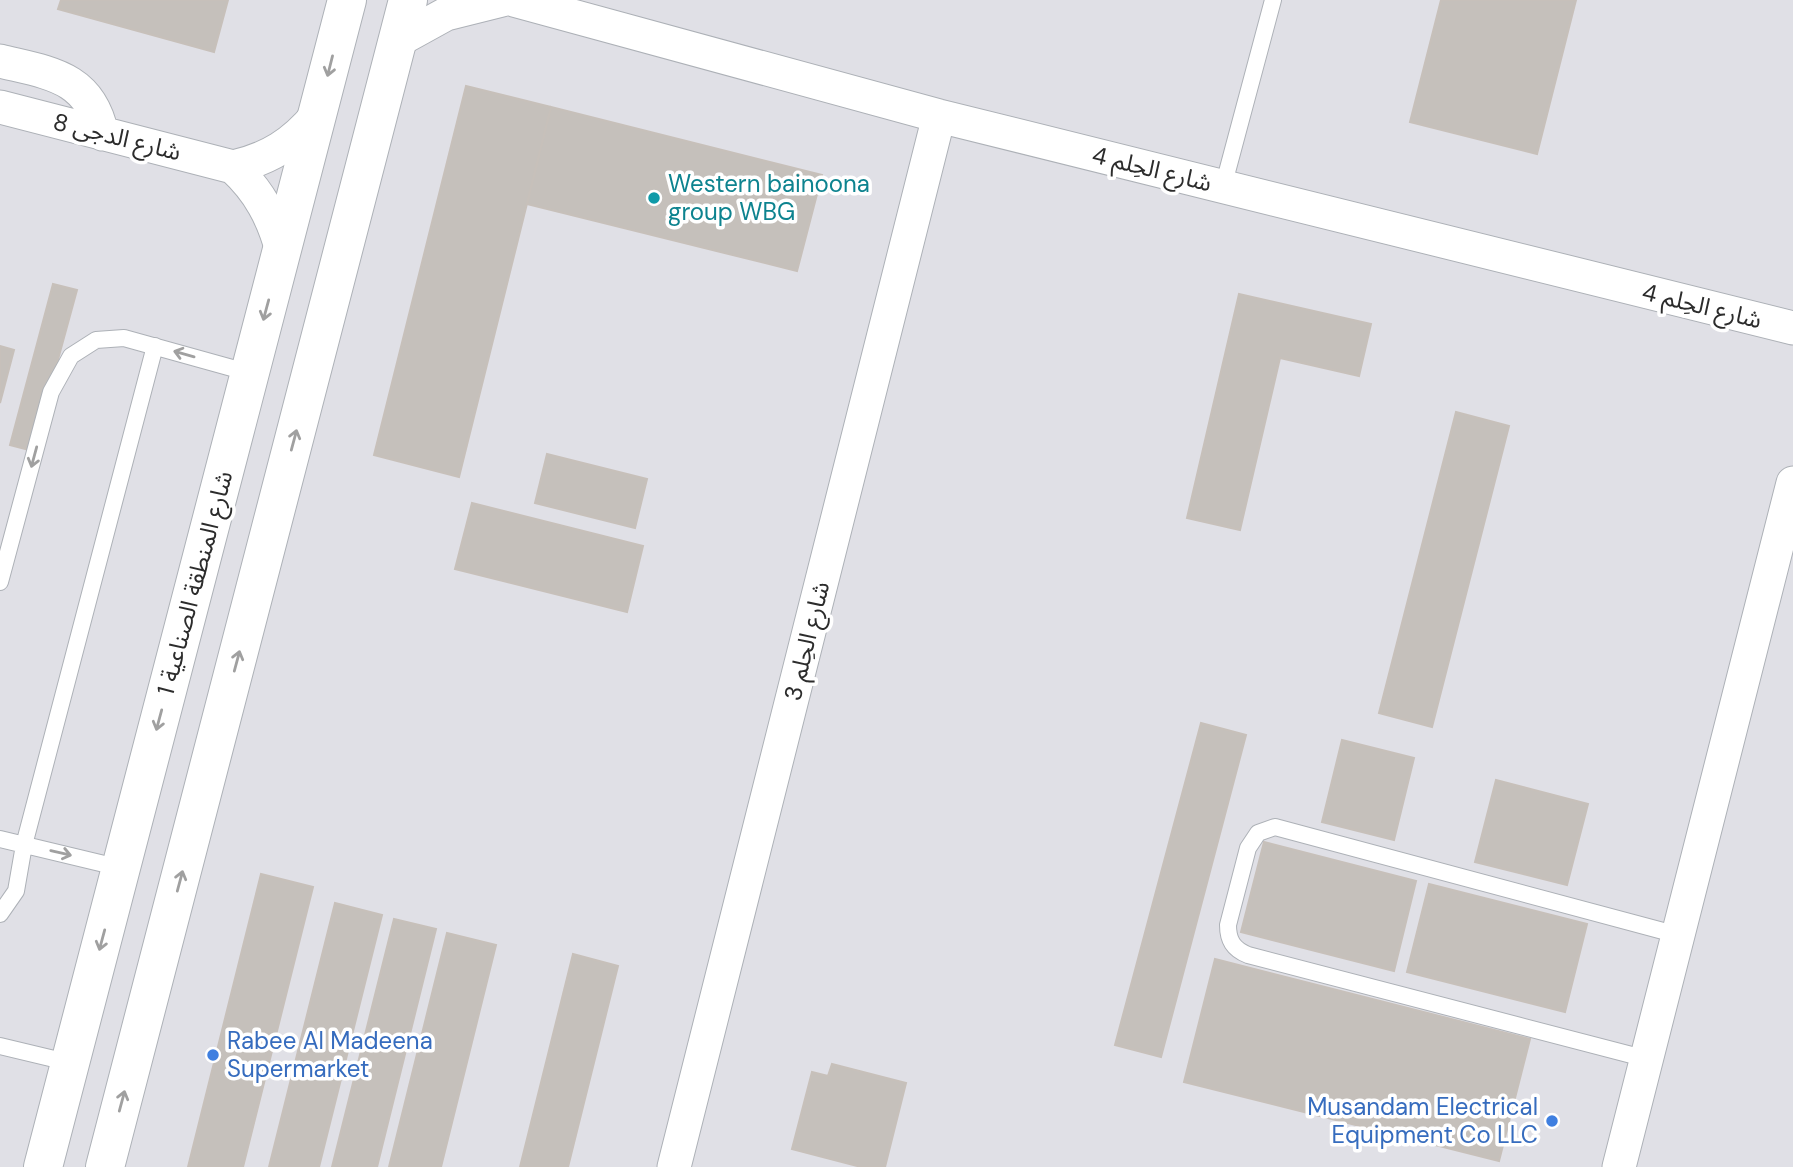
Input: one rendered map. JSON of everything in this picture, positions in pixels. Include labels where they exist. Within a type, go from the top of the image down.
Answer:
[{"type":"street","name":"شارع المنطقة الصناعية 1","points":[[43,1167],[347,0]]},
{"type":"street","points":[[105,1167],[408,0]]},
{"type":"street","points":[[397,41],[446,14],[502,0]]},
{"type":"street","name":"شارع الحِلم 4","points":[[514,0],[939,116],[1793,328]]},
{"type":"street","points":[[0,61],[65,79],[79,89],[91,102],[99,117],[102,134]]},
{"type":"street","name":"شارع الدجى 8","points":[[0,107],[233,167]]},
{"type":"street","points":[[233,167],[253,163],[289,145],[317,115]]},
{"type":"street","name":"شارع الحِلم 3","points":[[674,1167],[939,116]]},
{"type":"street","points":[[233,167],[248,181],[270,213],[282,251]]},
{"type":"street","points":[[1619,1167],[1793,483]]},
{"type":"lane","points":[[1223,187],[1273,0]]},
{"type":"lane","points":[[0,582],[51,393],[71,356],[96,340],[124,338],[250,373]]},
{"type":"lane","points":[[0,914],[16,891],[24,845],[155,346]]},
{"type":"lane","points":[[1647,1059],[1248,955],[1231,944],[1228,925],[1248,848],[1258,833],[1275,827],[1678,935]]},
{"type":"lane","points":[[0,839],[121,868]]},
{"type":"lane","points":[[0,1046],[71,1063]]},
{"type":"shaded area","points":[[0,0],[1793,0],[1793,1167],[0,1167]]},
{"type":"building","points":[[61,0],[228,0],[214,52],[58,9]]},
{"type":"building","points":[[1441,0],[1576,0],[1537,154],[1410,122]]},
{"type":"building","points":[[466,86],[551,107],[459,477],[374,455]]},
{"type":"building","points":[[551,107],[822,175],[797,271],[527,204]]},
{"type":"building","points":[[53,284],[77,290],[33,451],[10,445]]},
{"type":"building","points":[[1239,294],[1371,324],[1359,376],[1280,358],[1240,530],[1187,518]]},
{"type":"building","points":[[0,346],[14,350],[0,403]]},
{"type":"building","points":[[1456,412],[1509,426],[1432,727],[1379,713]]},
{"type":"building","points":[[547,454],[647,479],[635,528],[535,503]]},
{"type":"building","points":[[472,503],[643,546],[627,612],[455,569]]},
{"type":"building","points":[[1201,723],[1246,735],[1161,1057],[1115,1045]]},
{"type":"building","points":[[1342,740],[1414,758],[1394,840],[1322,822]]},
{"type":"building","points":[[1496,780],[1588,804],[1567,885],[1475,862]]},
{"type":"building","points":[[1264,842],[1416,881],[1394,971],[1241,932]]},
{"type":"building","points":[[261,874],[313,887],[243,1167],[188,1167]]},
{"type":"building","points":[[1429,884],[1587,924],[1565,1012],[1407,972]]},
{"type":"building","points":[[335,903],[382,915],[319,1167],[269,1167]]},
{"type":"building","points":[[394,919],[436,929],[377,1167],[332,1167]]},
{"type":"building","points":[[447,933],[496,945],[441,1167],[389,1167]]},
{"type":"building","points":[[573,954],[618,966],[568,1167],[520,1167]]},
{"type":"building","points":[[1215,959],[1530,1039],[1499,1161],[1184,1082]]},
{"type":"building","points":[[832,1064],[906,1083],[885,1167],[861,1167],[792,1149],[812,1072],[828,1076]]},
{"type":"place","name":"Western bainoona group WBG","points":[[654,198]]},
{"type":"place","name":"Rabee Al Madeena Supermarket","points":[[213,1055]]},
{"type":"place","name":"Musandam Electrical Equipment Co LLC","points":[[1552,1121]]}]
